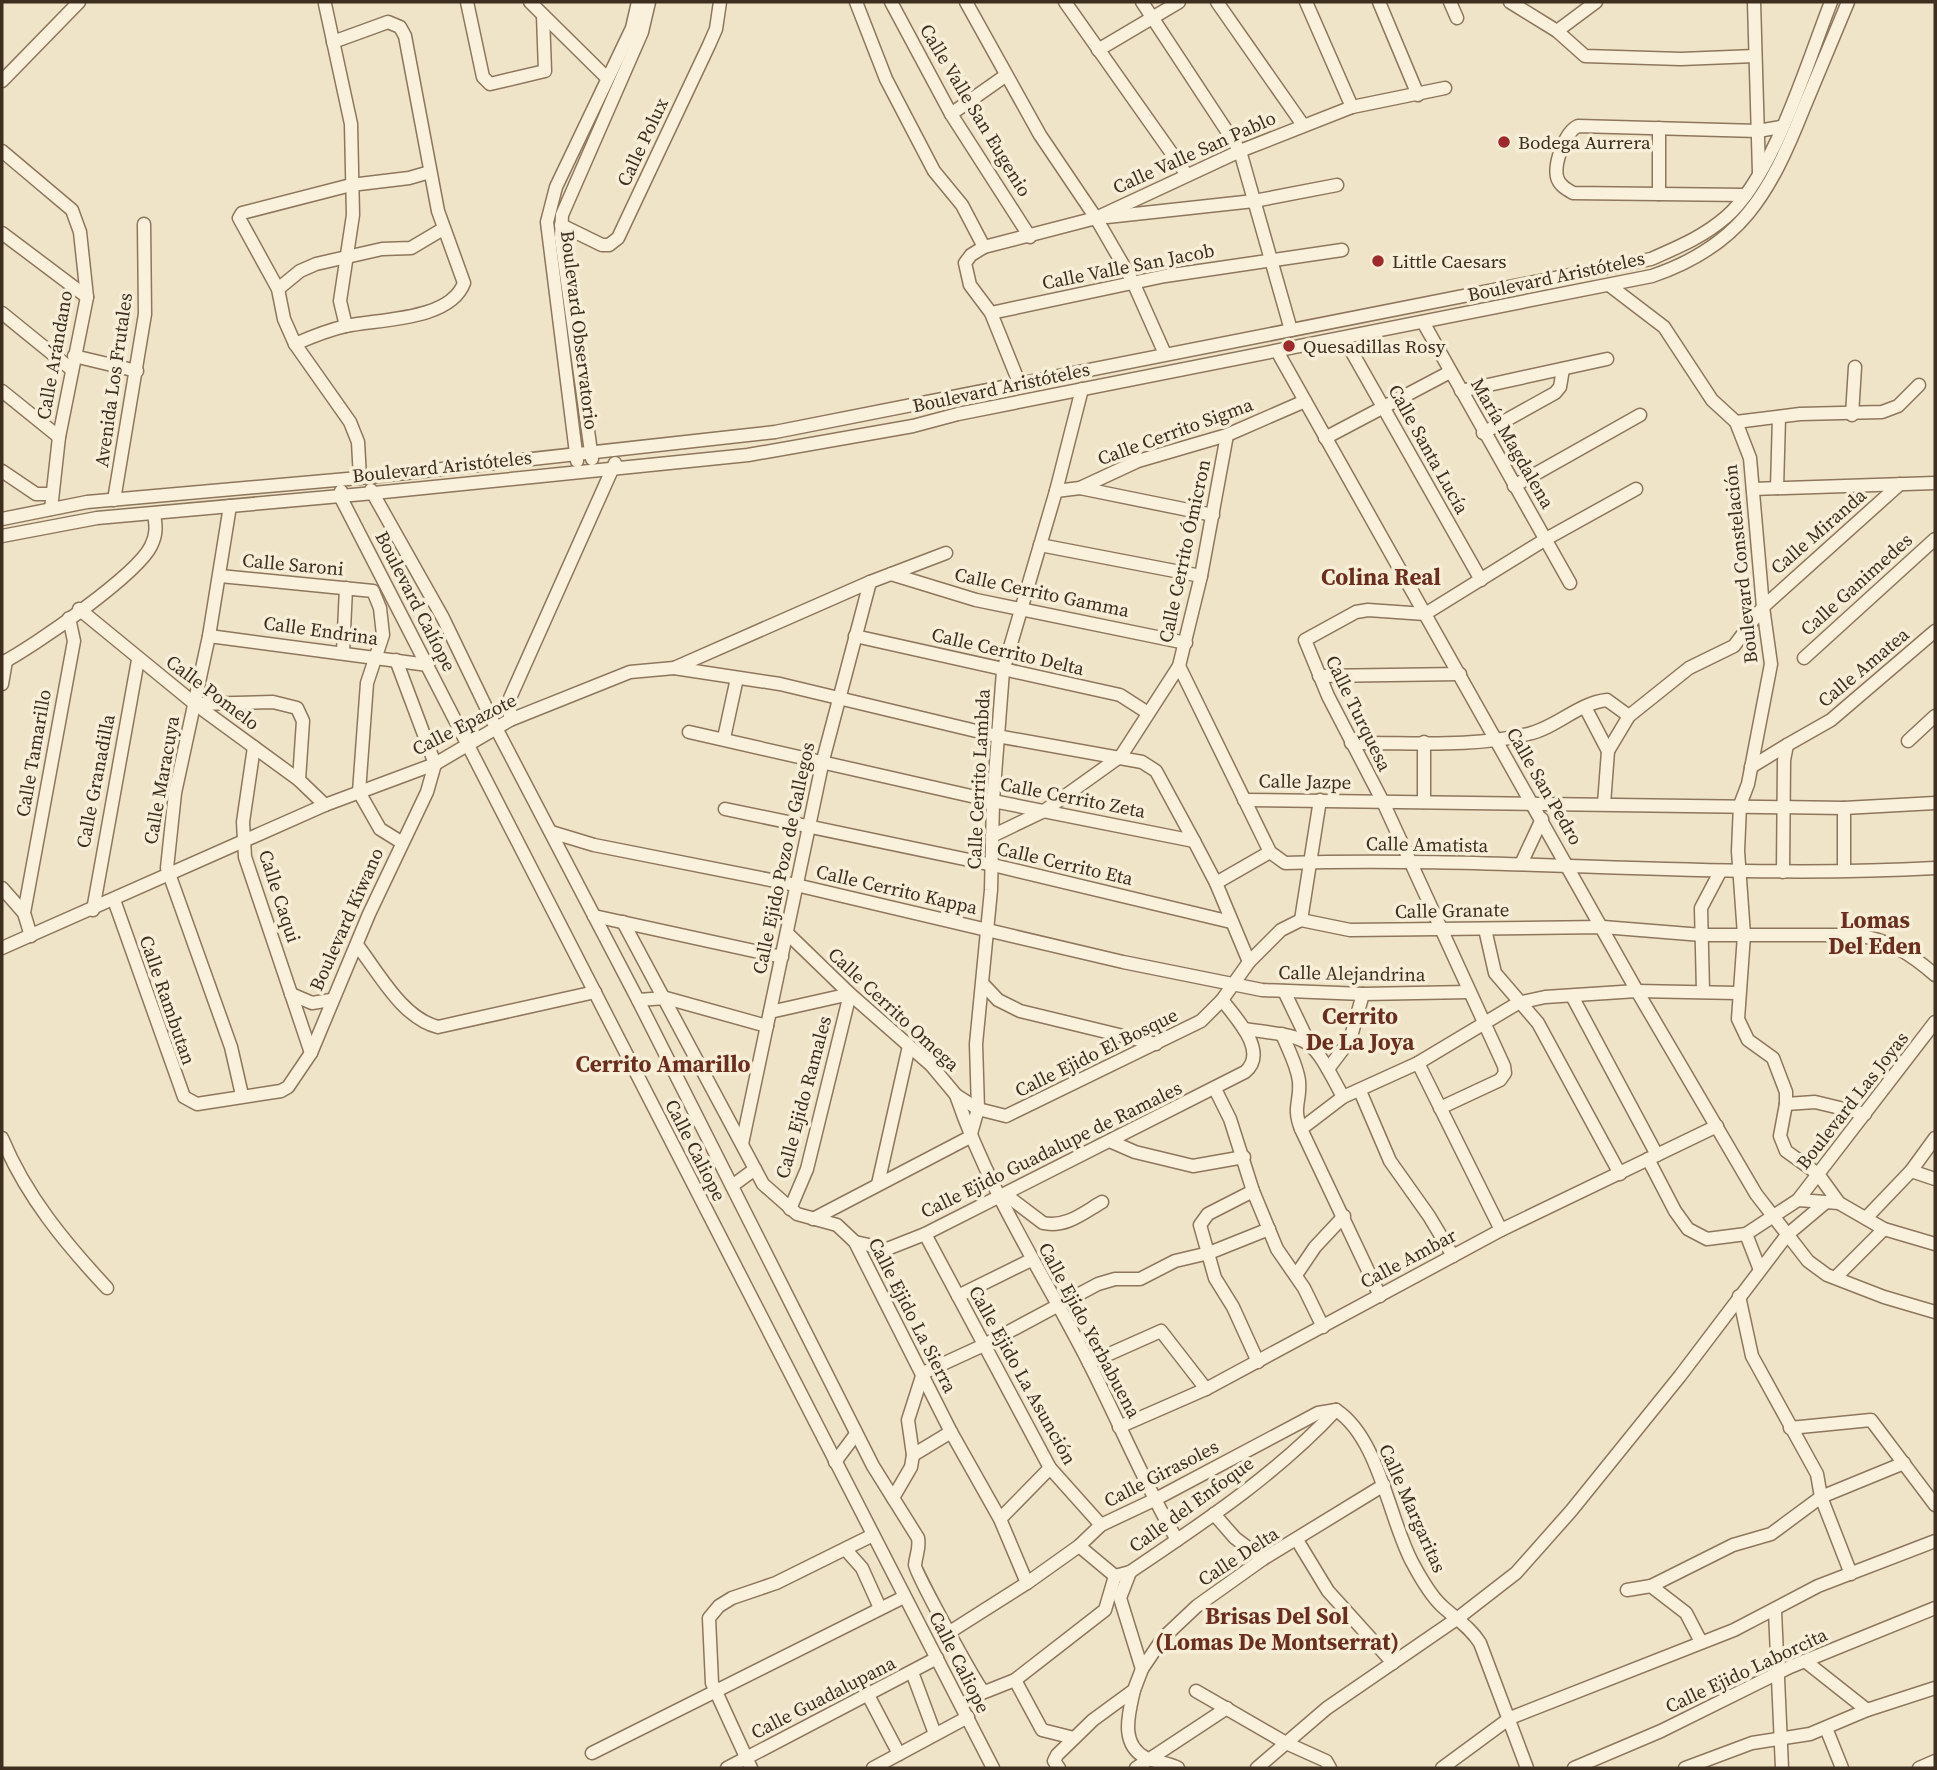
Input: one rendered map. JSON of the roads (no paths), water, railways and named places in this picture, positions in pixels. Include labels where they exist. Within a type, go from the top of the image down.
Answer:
[{"type":"street","points":[[2,81],[79,2]]},
{"type":"street","points":[[467,2],[483,77],[490,84],[545,71],[543,16]]},
{"type":"street","points":[[530,2],[607,78]]},
{"type":"street","name":"Boulevard Observatorio","points":[[593,470],[561,225],[569,194],[642,32],[649,2]]},
{"type":"street","name":"Calle Polux","points":[[561,225],[602,245],[609,245],[618,238],[716,29],[720,2]]},
{"type":"street","points":[[856,2],[886,79],[934,171],[962,205],[984,247]]},
{"type":"street","name":"Calle Valle San Eugenio","points":[[891,2],[951,114],[1030,237]]},
{"type":"street","points":[[966,2],[1040,135],[1096,218],[1133,282],[1166,354],[1168,372]]},
{"type":"street","points":[[1065,2],[1187,175]]},
{"type":"street","points":[[1142,2],[1240,151],[1291,330]]},
{"type":"street","points":[[1098,50],[1179,2]]},
{"type":"street","points":[[1217,2],[1303,125]]},
{"type":"street","points":[[1306,2],[1352,107]]},
{"type":"street","points":[[1378,2],[1418,95]]},
{"type":"street","points":[[1510,2],[1557,31],[1585,56],[1681,59],[1755,56]]},
{"type":"street","points":[[1557,31],[1596,2]]},
{"type":"street","points":[[1754,2],[1759,177]]},
{"type":"street","name":"Boulevard Aristóteles","points":[[2,519],[114,500],[361,479],[827,424],[1651,259],[1703,235],[1727,216],[1759,177],[1831,2]]},
{"type":"street","name":"Boulevard Aristóteles","points":[[2,536],[97,518],[748,455],[842,440],[1082,389],[1652,276],[1696,258],[1723,240],[1747,217],[1776,176],[1848,2]]},
{"type":"street","points":[[1452,3],[1457,18]]},
{"type":"street","points":[[325,4],[351,124],[353,215],[340,300],[346,326]]},
{"type":"street","name":"Boulevard Observatorio","points":[[579,471],[547,236],[548,212],[556,187],[632,28],[634,5]]},
{"type":"street","points":[[295,344],[346,326],[417,315],[461,291],[464,283],[443,229],[405,36],[400,27],[388,22],[333,43]]},
{"type":"street","points":[[951,114],[1005,76]]},
{"type":"street","name":"Calle Valle San Pablo","points":[[991,313],[970,285],[965,263],[971,255],[984,247],[1096,218],[1240,151],[1352,107],[1445,88]]},
{"type":"street","points":[[1746,195],[1573,192],[1560,183],[1556,172],[1567,135],[1578,126],[1758,131],[1781,127]]},
{"type":"street","points":[[1659,128],[1659,194]]},
{"type":"street","name":"Calle Arándano","points":[[2,151],[72,209],[80,232],[87,297],[59,437],[50,494],[51,509]]},
{"type":"street","points":[[374,493],[361,479],[358,442],[350,422],[295,344],[284,319],[278,289],[239,218],[242,213],[276,203],[351,185],[409,178],[430,172]]},
{"type":"street","points":[[1096,218],[1254,201],[1337,185]]},
{"type":"street","points":[[556,187],[569,194]]},
{"type":"street","name":"Avenida Los Frutales","points":[[114,500],[137,371],[146,283],[144,224]]},
{"type":"street","points":[[278,289],[300,271],[346,256],[382,249],[411,248],[443,229]]},
{"type":"street","points":[[2,233],[87,297]]},
{"type":"street","name":"Calle Valle San Jacob","points":[[991,313],[1133,282],[1342,250]]},
{"type":"street","points":[[1609,285],[1664,327],[1712,400],[1736,422],[1813,413],[1853,415],[1891,409],[1919,385]]},
{"type":"street","points":[[1500,308],[1503,289]]},
{"type":"street","points":[[991,313],[1020,385]]},
{"type":"street","points":[[4,318],[72,363],[137,371]]},
{"type":"street","name":"María Magdalena","points":[[1429,321],[1450,372],[1570,583]]},
{"type":"street","name":"Calle Santa Lucía","points":[[1344,338],[1481,580]]},
{"type":"street","name":"Calle San Pedro","points":[[1277,351],[1604,927],[1637,990],[1756,1194],[1808,1261],[1836,1277],[1884,1297],[1935,1312]]},
{"type":"street","points":[[1461,391],[1607,359]]},
{"type":"street","points":[[1853,415],[1855,367]]},
{"type":"street","points":[[1483,433],[1555,393],[1560,387],[1563,369]]},
{"type":"street","points":[[1325,438],[1450,372]]},
{"type":"street","name":"Calle Cerrito Lambda","points":[[971,1137],[978,1109],[976,1044],[993,865],[993,801],[1003,671],[1056,491],[1082,389]]},
{"type":"street","points":[[2,391],[59,437]]},
{"type":"street","name":"Calle Cerrito Sigma","points":[[1056,491],[1080,488],[1138,461],[1227,435],[1305,401]]},
{"type":"street","points":[[1514,486],[1640,415]]},
{"type":"street","points":[[1777,488],[1779,417]]},
{"type":"street","name":"Boulevard Constelación","points":[[1736,422],[1751,458],[1763,607],[1771,664],[1751,767],[1740,805],[1744,935],[1737,993],[1739,1027],[1748,1040],[1773,1058],[1786,1093],[1786,1104]]},
{"type":"street","name":"Calle Cerrito Ómicron","points":[[992,836],[1044,811],[1121,756],[1179,666],[1201,576],[1227,435]]},
{"type":"street","points":[[510,720],[510,698],[620,450]]},
{"type":"street","points":[[2,471],[36,494],[50,494]]},
{"type":"street","points":[[340,496],[342,489],[361,479]]},
{"type":"street","points":[[1753,489],[1935,483]]},
{"type":"street","name":"Calle Miranda","points":[[1629,716],[1689,668],[1734,646],[1763,607],[1900,484]]},
{"type":"street","points":[[1080,488],[1213,515]]},
{"type":"street","points":[[1425,614],[1636,489]]},
{"type":"street","name":"Boulevard Calíope","points":[[374,493],[443,618],[496,728]]},
{"type":"street","name":"Boulevard Calíope","points":[[340,496],[467,743]]},
{"type":"street","points":[[282,500],[288,504],[336,502],[349,513]]},
{"type":"street","name":"Calle Maracuya","points":[[230,506],[209,636],[175,793],[167,854],[169,876],[231,1047],[242,1095]]},
{"type":"street","points":[[2,684],[4,662],[129,571],[150,548],[156,533],[154,514]]},
{"type":"street","name":"Calle Ganimedes","points":[[1804,658],[1935,539]]},
{"type":"street","points":[[1040,545],[1201,576]]},
{"type":"street","name":"Calle Epazote","points":[[2,948],[325,805],[435,764],[510,720],[630,672],[674,668],[946,553]]},
{"type":"street","name":"Calle Cerrito Gamma","points":[[891,575],[976,600],[1021,607],[1186,643]]},
{"type":"street","name":"Calle Saroni","points":[[220,576],[368,590],[388,589]]},
{"type":"street","name":"Calle Ejido Pozo de Gallegos","points":[[742,1144],[822,760],[870,583]]},
{"type":"street","points":[[343,652],[346,588]]},
{"type":"street","points":[[368,590],[380,608],[383,635],[374,656],[366,698],[359,792],[380,829],[401,842]]},
{"type":"street","name":"Calle Turquesa","points":[[1425,614],[1368,610],[1356,612],[1325,627],[1306,640],[1305,645],[1412,863],[1439,929],[1504,1066],[1503,1077],[1440,1108]]},
{"type":"street","name":"Calle Pomelo","points":[[74,613],[299,780],[325,805]]},
{"type":"street","name":"Calle Tamarillo","points":[[31,936],[24,913],[74,641],[74,613]]},
{"type":"street","name":"Calle Amatea","points":[[1751,767],[1787,744],[1814,731],[1935,631]]},
{"type":"street","name":"Calle Endrina","points":[[209,636],[428,665]]},
{"type":"street","name":"Calle Cerrito Delta","points":[[855,636],[1120,695],[1148,713]]},
{"type":"street","name":"Calle Granadilla","points":[[93,909],[138,660]]},
{"type":"street","points":[[396,660],[435,764]]},
{"type":"street","points":[[1179,666],[1270,852],[1216,883]]},
{"type":"street","points":[[674,668],[837,698],[997,736],[1121,756],[1142,762],[1156,771],[1194,841],[1216,883],[1249,962]]},
{"type":"street","points":[[1319,676],[1460,674]]},
{"type":"street","points":[[724,738],[737,678]]},
{"type":"street","points":[[1351,743],[1496,741],[1550,728],[1585,707],[1607,700],[1629,716],[1608,751],[1604,804]]},
{"type":"street","points":[[195,704],[273,702],[297,708],[303,721],[299,780]]},
{"type":"street","points":[[1585,707],[1608,751]]},
{"type":"street","points":[[1908,741],[1935,716]]},
{"type":"street","name":"Calle Caliope","points":[[496,728],[638,1000],[856,1434],[918,1538],[920,1546],[915,1565],[919,1578],[974,1680],[978,1694],[1015,1680]]},
{"type":"street","name":"Calle Cerrito Zeta","points":[[689,732],[822,760],[993,801],[1194,841]]},
{"type":"street","points":[[1424,742],[1424,803]]},
{"type":"street","name":"Calle Caliope","points":[[467,743],[993,1768]]},
{"type":"street","points":[[1783,872],[1786,807],[1784,760],[1787,744]]},
{"type":"street","name":"Calle Caqui","points":[[254,747],[246,786],[243,843],[248,868],[311,1053]]},
{"type":"street","name":"Boulevard Kiwano","points":[[242,1095],[272,1093],[289,1087],[311,1053],[331,1000],[401,842],[427,792],[435,764]]},
{"type":"street","points":[[409,773],[427,792]]},
{"type":"street","name":"Calle Jazpe","points":[[1244,800],[1844,808],[1935,803]]},
{"type":"street","points":[[1301,920],[1320,800]]},
{"type":"street","points":[[1844,808],[1844,869]]},
{"type":"street","name":"Calle Cerrito Eta","points":[[726,809],[993,865],[1231,922]]},
{"type":"street","points":[[1521,864],[1542,819]]},
{"type":"street","name":"Calle Cerrito Kappa","points":[[551,832],[594,845],[796,885],[1235,985]]},
{"type":"street","name":"Calle Amatista","points":[[1270,852],[1285,863],[1568,865],[1740,873],[1935,868]]},
{"type":"street","points":[[1703,991],[1701,908],[1720,872]]},
{"type":"street","points":[[2,888],[24,913]]},
{"type":"street","name":"Calle Rambutan","points":[[114,900],[178,1087],[184,1097],[197,1104],[242,1095]]},
{"type":"street","points":[[594,916],[782,957]]},
{"type":"street","name":"Calle Granate","points":[[1301,920],[1350,930],[1604,927],[1702,935],[1855,935],[1890,943],[1935,975]]},
{"type":"street","name":"Calle Ejido El Bosque","points":[[978,1109],[1006,1116],[1024,1109],[1201,1021],[1235,985],[1249,962],[1281,930],[1301,920]]},
{"type":"street","name":"Calle Ejido La Sierra","points":[[623,922],[666,998],[763,1184],[790,1209],[837,1225],[855,1242],[951,1432],[1000,1519],[1027,1583]]},
{"type":"street","points":[[1485,929],[1495,973],[1518,1003],[1538,1023],[1620,1174]]},
{"type":"street","name":"Calle Cerrito Omega","points":[[787,933],[849,994],[909,1046],[956,1095],[978,1109]]},
{"type":"street","points":[[357,945],[410,1012],[425,1024],[438,1027],[595,992]]},
{"type":"street","points":[[983,984],[998,1000],[1020,1011],[1156,1044]]},
{"type":"street","name":"Calle Alejandrina","points":[[1235,985],[1284,991],[1363,994],[1469,992]]},
{"type":"street","points":[[1301,1129],[1343,1097],[1418,1063],[1518,1003],[1534,998],[1637,990],[1737,993]]},
{"type":"street","points":[[1284,991],[1308,1041],[1328,1069],[1343,1097]]},
{"type":"street","points":[[291,994],[312,1003],[331,1000]]},
{"type":"street","points":[[770,1012],[849,994]]},
{"type":"street","name":"Calle Ejido Ramales","points":[[790,1209],[807,1169],[849,994]]},
{"type":"street","points":[[1328,1069],[1350,1040],[1363,994]]},
{"type":"street","points":[[1572,996],[1653,1157],[1675,1212],[1688,1229],[1707,1239],[1746,1234],[1798,1200],[1839,1203]]},
{"type":"street","points":[[638,1000],[666,998],[766,1026]]},
{"type":"street","points":[[1222,1000],[1244,1029],[1308,1041]]},
{"type":"street","name":"Boulevard Las Joyas","points":[[1798,1200],[1935,1022]]},
{"type":"street","name":"Calle Ejido Guadalupe de Ramales","points":[[855,1242],[887,1249],[925,1234],[1215,1089],[1251,1067],[1254,1051],[1244,1029]]},
{"type":"street","points":[[1282,1034],[1297,1071],[1299,1084],[1295,1108],[1301,1129],[1380,1296]]},
{"type":"street","points":[[877,1184],[909,1046]]},
{"type":"street","points":[[1418,1063],[1501,1230]]},
{"type":"street","points":[[1215,1089],[1244,1157],[1253,1191],[1277,1249],[1296,1275],[1323,1327]]},
{"type":"street","points":[[1360,1091],[1390,1161],[1429,1216],[1452,1256]]},
{"type":"street","name":"Calle Ejido Yerbabuena","points":[[956,1095],[971,1137],[1003,1196],[1031,1260],[1089,1363],[1154,1500],[1177,1541]]},
{"type":"street","points":[[1865,1114],[1815,1102],[1786,1104],[1780,1136],[1786,1151],[1818,1174],[1839,1203],[1884,1229],[1935,1244]]},
{"type":"street","name":"Calle Ambar","points":[[1119,1427],[1206,1389],[1501,1230],[1717,1126]]},
{"type":"street","points":[[813,1219],[971,1137]]},
{"type":"street","points":[[1866,1217],[1911,1171],[1935,1138]]},
{"type":"street","points":[[2,1141],[40,1208],[71,1250],[107,1288]]},
{"type":"street","points":[[1112,1142],[1135,1152],[1193,1166],[1244,1157]]},
{"type":"street","points":[[732,1186],[755,1170]]},
{"type":"street","points":[[1911,1171],[1935,1179]]},
{"type":"street","points":[[1253,1191],[1203,1218],[1200,1232],[1215,1278],[1258,1362]]},
{"type":"street","points":[[1003,1196],[1043,1223],[1050,1224],[1067,1222],[1102,1202]]},
{"type":"street","points":[[1257,1768],[1327,1708],[1458,1618],[1516,1573],[1571,1511],[1680,1376],[1787,1235],[1825,1203]]},
{"type":"street","points":[[1296,1275],[1315,1247],[1343,1216]]},
{"type":"street","points":[[893,1498],[907,1478],[913,1455],[908,1420],[923,1373],[985,1345],[1056,1304],[1108,1280],[1140,1279],[1175,1261],[1209,1253],[1269,1229]]},
{"type":"street","points":[[1836,1277],[1884,1229]]},
{"type":"street","name":"Calle Ejido La Asunción","points":[[925,1234],[1050,1468],[1101,1525]]},
{"type":"street","points":[[1746,1234],[1760,1270]]},
{"type":"street","points":[[958,1296],[1031,1260]]},
{"type":"street","points":[[1739,1296],[1752,1356],[1817,1474],[1821,1497],[1851,1574]]},
{"type":"street","points":[[1089,1363],[1161,1331],[1206,1389]]},
{"type":"street","name":"Calle Margaritas","points":[[1336,1410],[1352,1423],[1384,1485],[1412,1562],[1435,1598],[1472,1631],[1480,1643],[1527,1768]]},
{"type":"street","name":"Calle Girasoles","points":[[947,1634],[1027,1583],[1079,1546],[1101,1525],[1318,1413],[1336,1410]]},
{"type":"street","name":"Calle del Enfoque","points":[[1115,1576],[1130,1573],[1214,1514],[1305,1443],[1336,1410]]},
{"type":"street","points":[[1790,1428],[1822,1427],[1863,1418],[1874,1422],[1935,1505]]},
{"type":"street","points":[[913,1455],[951,1432]]},
{"type":"street","points":[[835,1462],[856,1434]]},
{"type":"street","points":[[1627,1590],[1651,1586],[1733,1545],[1771,1534],[1793,1514],[1821,1497],[1904,1463]]},
{"type":"street","points":[[1000,1519],[1050,1468]]},
{"type":"street","name":"Calle Delta","points":[[1147,1759],[1134,1747],[1127,1726],[1134,1690],[1142,1669],[1163,1638],[1197,1606],[1263,1559],[1297,1541],[1384,1485]]},
{"type":"street","points":[[1214,1514],[1236,1538],[1263,1559]]},
{"type":"street","points":[[748,1763],[710,1676],[709,1618],[719,1605],[732,1598],[766,1587],[873,1535]]},
{"type":"street","points":[[1297,1541],[1328,1591],[1393,1662]]},
{"type":"street","points":[[1442,1768],[1510,1718],[1775,1611],[1818,1586],[1935,1541]]},
{"type":"street","points":[[1074,1738],[1042,1730],[1015,1680],[1105,1610],[1115,1576],[1079,1546]]},
{"type":"street","points":[[846,1550],[862,1568],[880,1608]]},
{"type":"street","points":[[1130,1573],[1120,1598],[1142,1669]]},
{"type":"street","points":[[1651,1586],[1686,1613],[1701,1642]]},
{"type":"street","points":[[592,1754],[716,1694],[904,1597]]},
{"type":"street","name":"Calle Ejido Laborcita","points":[[1574,1768],[1661,1731],[1805,1661],[1935,1608]]},
{"type":"street","points":[[1775,1611],[1782,1768]]},
{"type":"street","name":"Calle Guadalupana","points":[[727,1768],[748,1763],[937,1658]]},
{"type":"street","points":[[1805,1661],[1867,1710]]},
{"type":"street","points":[[912,1672],[935,1734]]},
{"type":"street","points":[[1685,1768],[1752,1743],[1782,1741],[1826,1728],[1867,1710],[1935,1688]]},
{"type":"street","points":[[1059,1768],[1054,1761],[1056,1755],[1134,1690]]},
{"type":"street","points":[[1196,1691],[1286,1743],[1326,1761],[1331,1768]]},
{"type":"street","points":[[869,1695],[899,1754]]},
{"type":"street","points":[[1136,1768],[1227,1708]]},
{"type":"street","points":[[873,1768],[968,1717]]},
{"type":"street","points":[[1826,1728],[1843,1768]]},
{"type":"street","points":[[1147,1759],[1165,1761],[1178,1768]]},
{"type":"street","points":[[1919,1768],[1935,1761]]},
{"type":"place","name":"Bodega Aurrera","points":[[1504,142]]},
{"type":"place","name":"Little Caesars","points":[[1378,261]]},
{"type":"place","name":"Quesadillas Rosy","points":[[1289,346]]},
{"type":"district","name":"Colina Real","points":[[1381,577]]},
{"type":"district","name":"Lomas Del Eden","points":[[1875,933]]},
{"type":"district","name":"Cerrito De La Joya","points":[[1360,1029]]},
{"type":"district","name":"Cerrito Amarillo","points":[[663,1064]]},
{"type":"district","name":"Brisas Del Sol (Lomas De Montserrat)","points":[[1277,1629]]}]
